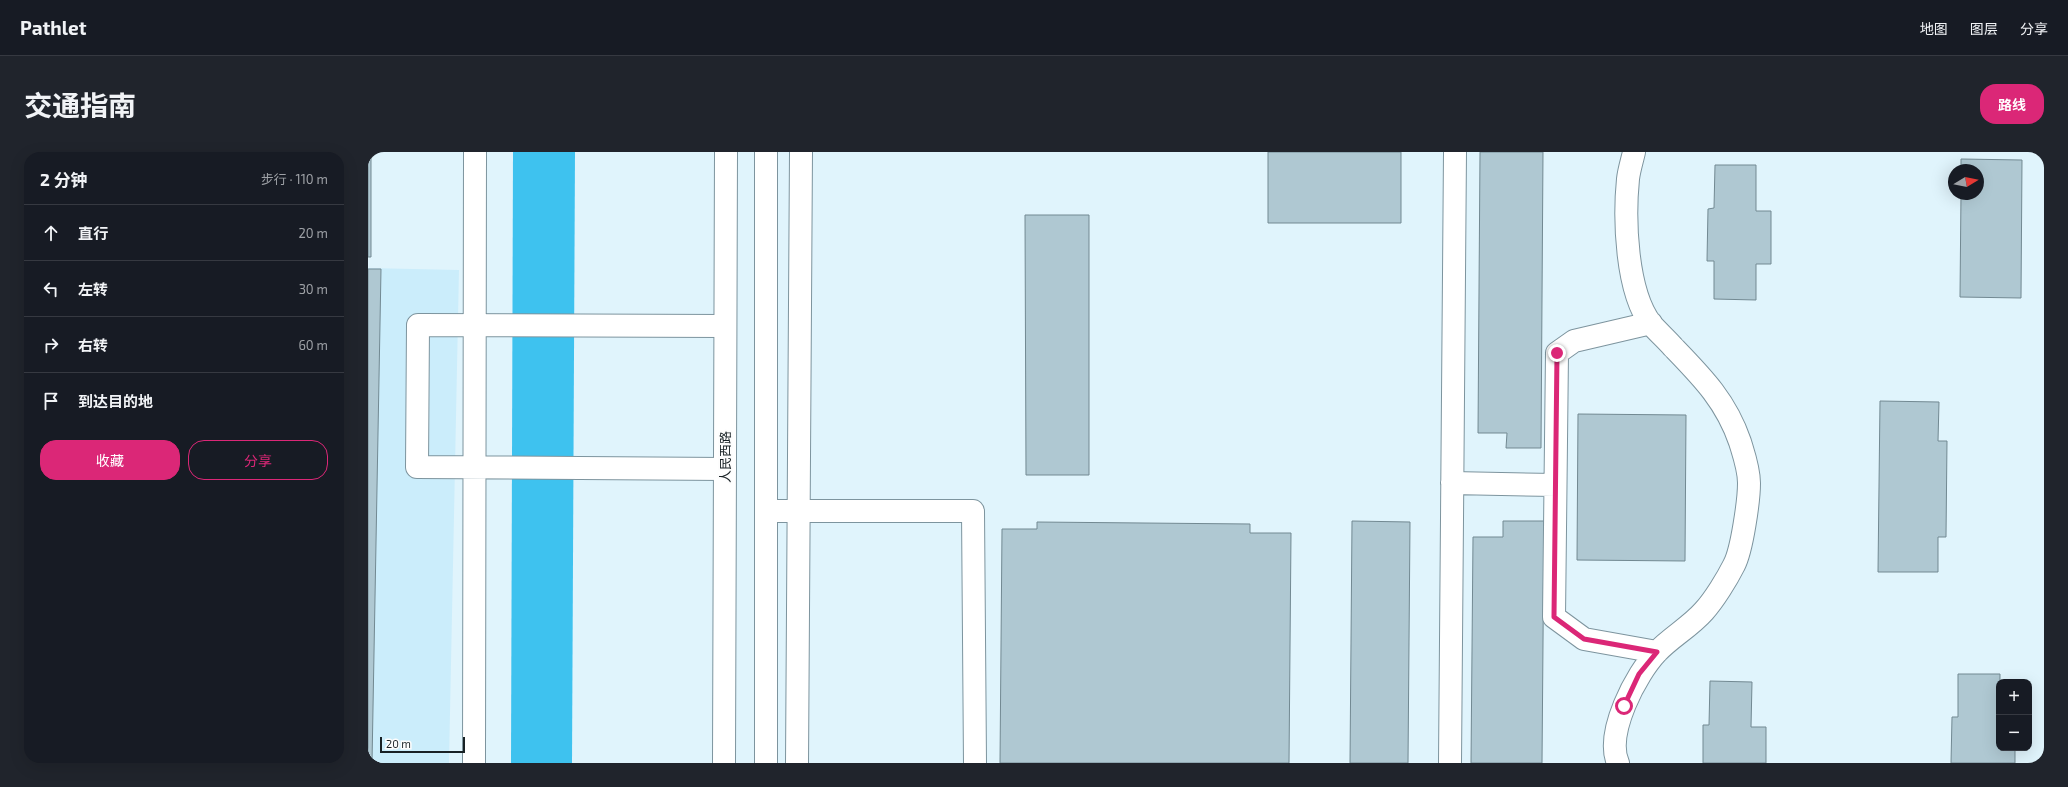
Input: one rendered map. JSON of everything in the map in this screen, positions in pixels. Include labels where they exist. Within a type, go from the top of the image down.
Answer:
[{"type":"main road","points":[[474,763],[474,467],[484,325],[475,152]]},
{"type":"main road","name":"人民西路","points":[[724,763],[726,152]]},
{"type":"main road","points":[[766,152],[766,763]]},
{"type":"main road","points":[[797,763],[801,152]]},
{"type":"main road","points":[[1450,763],[1455,152]]},
{"type":"main road","points":[[1618,763],[1616,758],[1616,736],[1624,706],[1639,674],[1657,652],[1704,611],[1735,564],[1746,516],[1749,482],[1745,457],[1735,427],[1724,405],[1707,383],[1651,323],[1637,294],[1630,267],[1627,236],[1628,178],[1634,152]]},
{"type":"main road","points":[[1651,323],[1574,341],[1557,353],[1554,617],[1584,639],[1657,652]]},
{"type":"main road","points":[[725,469],[417,467],[418,325],[602,324],[726,326]]},
{"type":"main road","points":[[1452,483],[1556,485]]},
{"type":"main road","points":[[766,512],[973,511],[975,763]]},
{"type":"shaded area","points":[[368,268],[459,270],[449,763],[368,763]]},
{"type":"water","points":[[513,152],[575,152],[572,763],[511,763]]},
{"type":"building","points":[[368,152],[371,152],[371,257],[368,257]]},
{"type":"building","points":[[1268,152],[1401,152],[1401,223],[1268,223]]},
{"type":"building","points":[[1480,152],[1543,152],[1541,448],[1506,448],[1507,433],[1478,433]]},
{"type":"building","points":[[1961,159],[2022,160],[2021,298],[1960,297],[1961,200],[1984,200],[1984,164],[1961,164]]},
{"type":"building","points":[[1715,165],[1756,165],[1756,211],[1771,211],[1771,264],[1756,264],[1756,300],[1714,299],[1714,261],[1707,261],[1708,209],[1714,208]]},
{"type":"building","points":[[1025,215],[1089,215],[1089,475],[1026,475]]},
{"type":"building","points":[[368,269],[381,269],[372,763],[368,763]]},
{"type":"building","points":[[1880,401],[1939,402],[1938,441],[1947,441],[1946,537],[1938,537],[1938,572],[1878,572]]},
{"type":"building","points":[[1578,414],[1686,415],[1685,561],[1577,560]]},
{"type":"building","points":[[1352,521],[1410,522],[1408,763],[1350,763]]},
{"type":"building","points":[[1503,521],[1544,521],[1542,763],[1471,763],[1473,537],[1503,537]]},
{"type":"building","points":[[1037,522],[1250,524],[1250,533],[1291,533],[1289,763],[1000,763],[1002,529],[1037,529]]},
{"type":"building","points":[[1958,674],[2000,674],[2000,679],[1996,679],[1996,751],[2015,751],[2015,763],[1951,763],[1952,717],[1958,717]]},
{"type":"building","points":[[1710,681],[1752,682],[1751,727],[1766,727],[1766,763],[1703,763],[1703,725],[1709,725]]},
{"type":"route","points":[[1557,353],[1554,617],[1584,639],[1657,652],[1639,674],[1624,706]]}]
